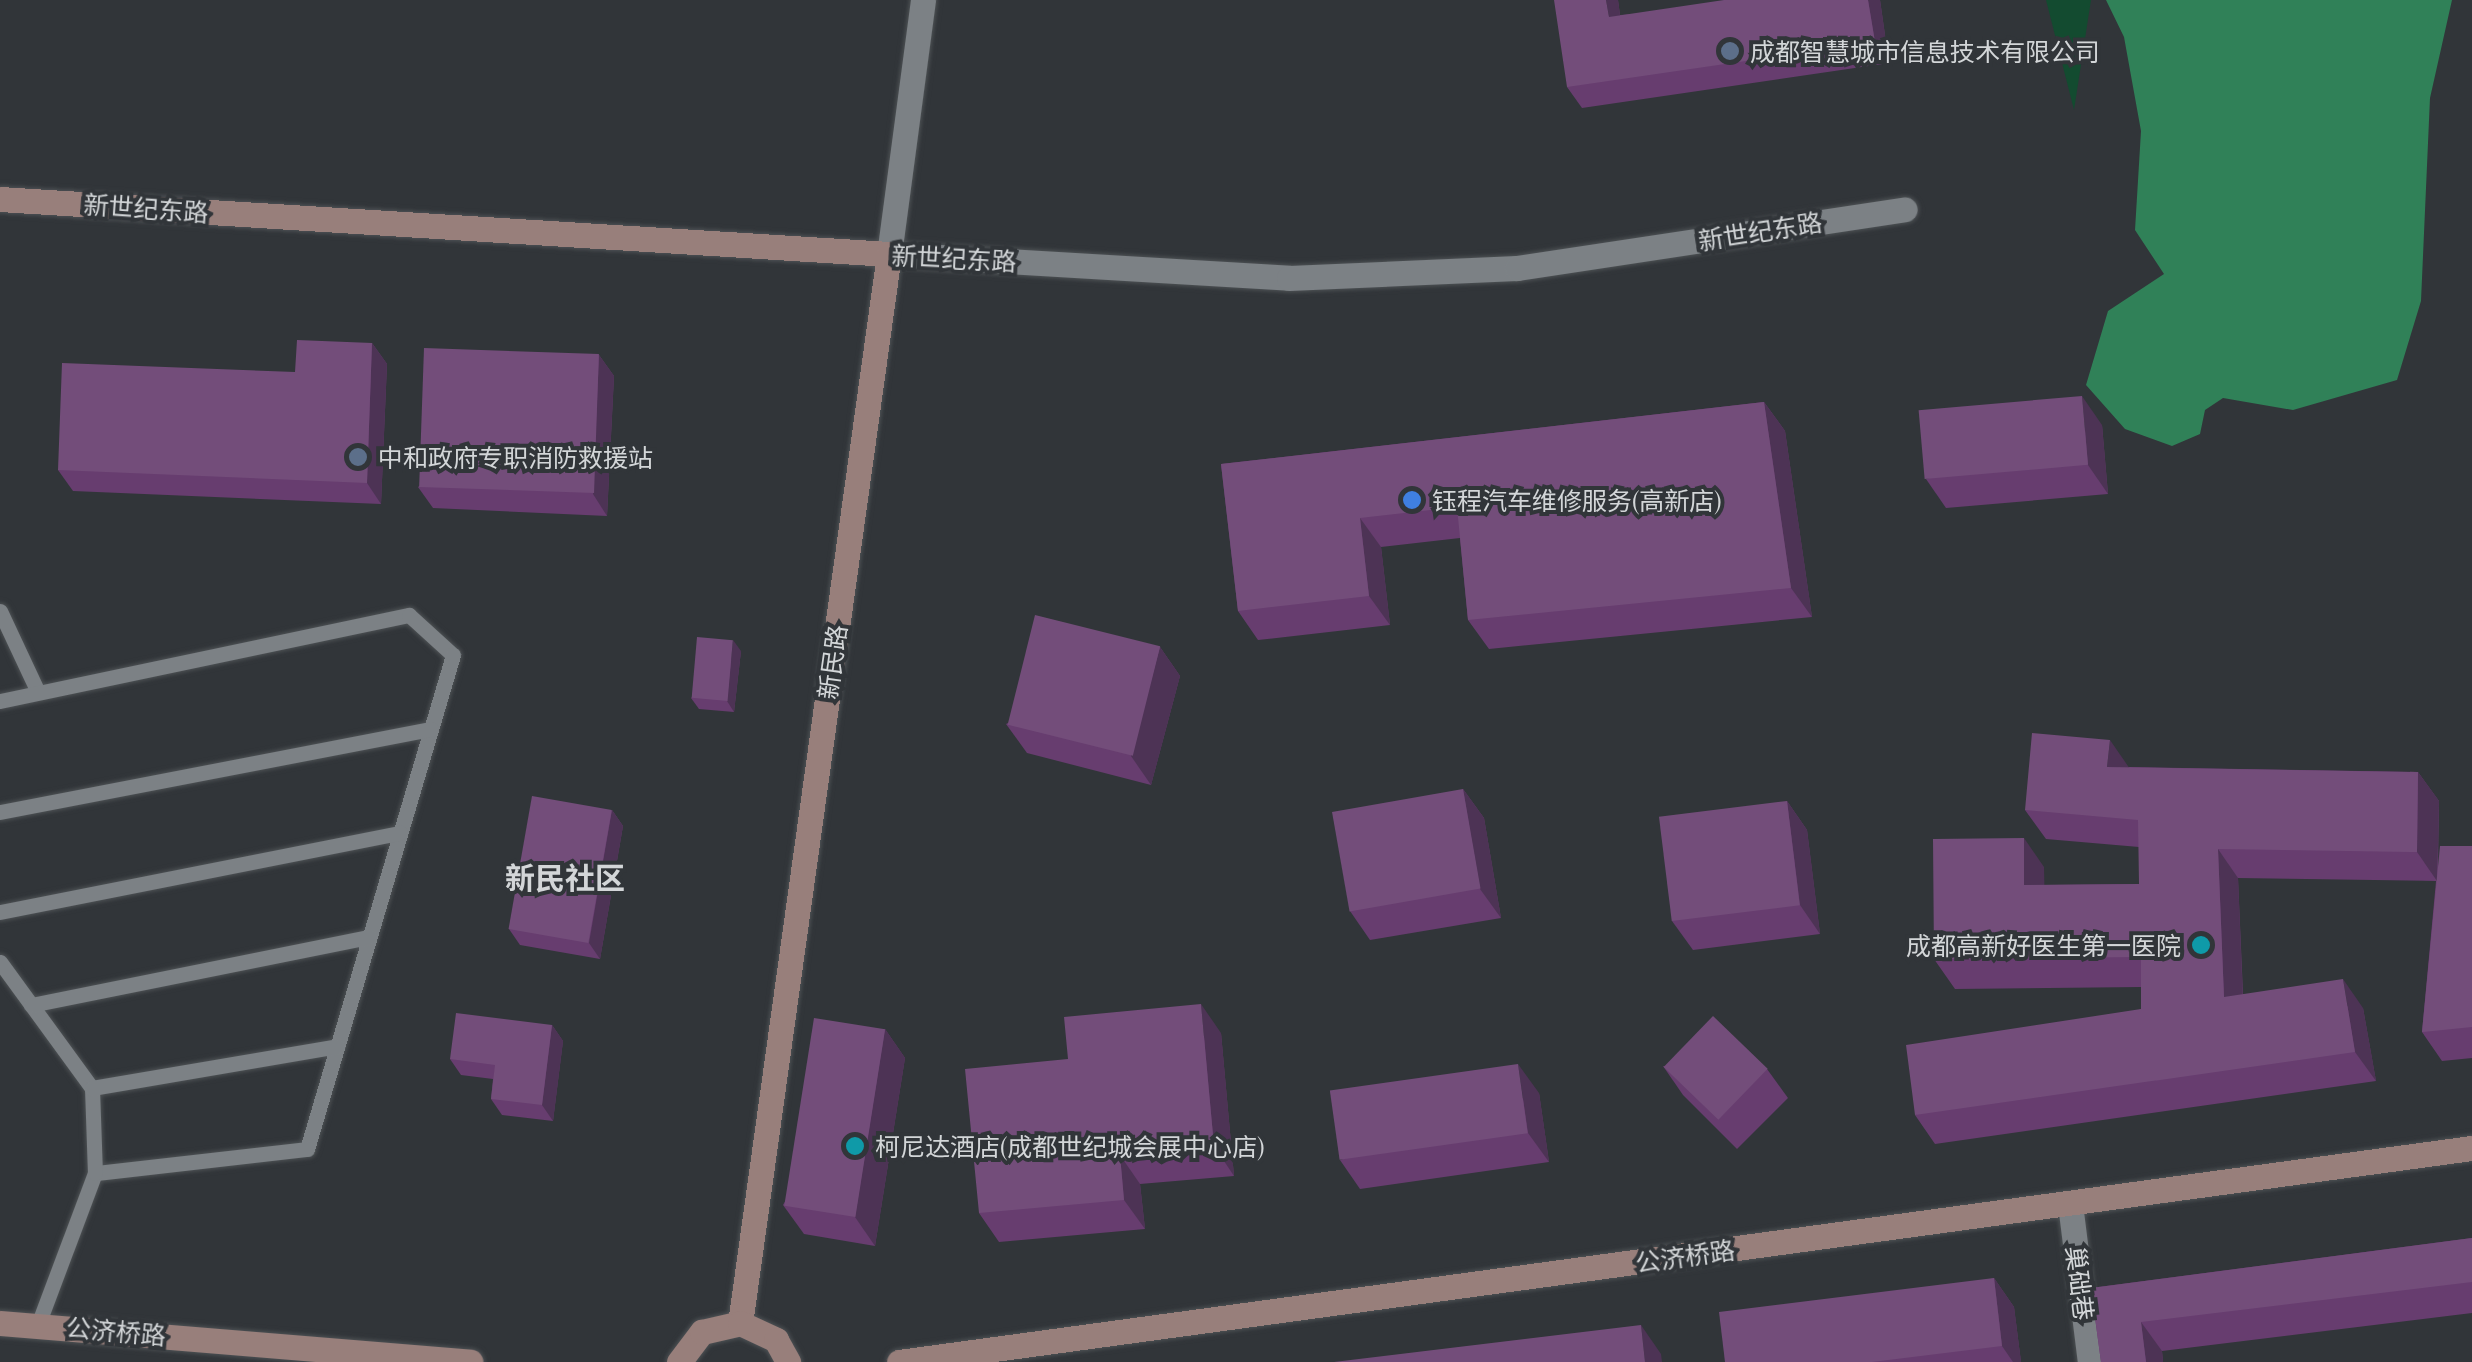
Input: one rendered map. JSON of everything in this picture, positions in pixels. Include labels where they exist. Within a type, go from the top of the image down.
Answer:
[{"type":"main road","name":"新世纪东路","points":[[0,199],[889,254]]},
{"type":"main road","name":"新民路","points":[[740,1323],[889,254]]},
{"type":"main road","name":"公济桥路","points":[[898,1362],[2472,1148]]},
{"type":"main road","name":"公济桥路","points":[[0,1323],[470,1362]]},
{"type":"main road","points":[[678,1362],[702,1332],[740,1323],[776,1340],[788,1362]]},
{"type":"street","name":"新民路","points":[[889,254],[923,0]]},
{"type":"street","name":"新世纪东路","points":[[889,254],[1289,278],[1518,268],[1905,209]]},
{"type":"street","name":"巢础巷","points":[[2070,1204],[2090,1362]]},
{"type":"lane","points":[[0,612],[38,692]]},
{"type":"lane","points":[[0,701],[409,615],[453,655],[307,1149],[95,1173]]},
{"type":"lane","points":[[0,812],[431,729]]},
{"type":"lane","points":[[0,912],[400,833]]},
{"type":"lane","points":[[31,1005],[370,937]]},
{"type":"lane","points":[[0,962],[92,1088],[95,1173],[38,1325]]},
{"type":"lane","points":[[92,1088],[337,1046]]},
{"type":"green space","points":[[2046,0],[2091,0],[2074,110]]},
{"type":"green space","points":[[2106,0],[2452,0],[2430,98],[2421,301],[2397,380],[2293,410],[2223,398],[2205,410],[2200,434],[2172,446],[2125,429],[2086,385],[2108,311],[2164,274],[2135,230],[2141,131],[2124,37]]},
{"type":"building","name":"成都智慧城市信息技术有限公司","points":[[1554,0],[1606,0],[1609,17],[1724,0],[1868,0],[1875,42],[1567,87]]},
{"type":"building","points":[[297,340],[372,343],[367,483],[58,470],[62,363],[295,372]]},
{"type":"building","points":[[424,348],[599,354],[594,493],[419,487]]},
{"type":"building","points":[[2082,396],[2088,465],[1925,479],[1919,410]]},
{"type":"building","points":[[1764,402],[1791,588],[1468,620],[1457,507],[1360,518],[1369,596],[1238,611],[1221,464]]},
{"type":"building","points":[[1035,615],[1160,646],[1133,756],[1008,725]]},
{"type":"building","points":[[697,637],[733,640],[728,701],[692,698]]},
{"type":"building","points":[[2032,733],[2110,740],[2107,767],[2418,772],[2417,852],[2218,849],[2224,997],[2343,979],[2355,1052],[1915,1115],[1906,1045],[2141,1009],[2141,957],[1934,959],[1933,839],[2024,838],[2024,885],[2139,884],[2138,820],[2025,810]]},
{"type":"building","points":[[1463,789],[1481,888],[1350,912],[1332,812]]},
{"type":"building","points":[[532,796],[612,810],[588,943],[509,929]]},
{"type":"building","points":[[1787,801],[1800,905],[1672,921],[1659,817]]},
{"type":"building","points":[[2440,846],[2472,846],[2472,1027],[2422,1032]]},
{"type":"building","points":[[1201,1004],[1214,1146],[1120,1155],[1124,1200],[979,1213],[965,1069],[1068,1059],[1064,1017]]},
{"type":"building","points":[[456,1013],[552,1025],[542,1105],[491,1099],[495,1065],[450,1059]]},
{"type":"building","points":[[1713,1016],[1768,1069],[1718,1120],[1664,1067]]},
{"type":"building","points":[[814,1018],[885,1029],[855,1217],[784,1206]]},
{"type":"building","points":[[1518,1064],[1528,1133],[1340,1160],[1330,1090]]},
{"type":"building","points":[[2472,1238],[2472,1282],[2141,1322],[2146,1362],[2101,1362],[2091,1288]]},
{"type":"building","points":[[1994,1278],[2002,1346],[1872,1362],[1725,1362],[1719,1312]]},
{"type":"building","points":[[1641,1325],[1645,1362],[1334,1362]]},
{"type":"place","name":"成都智慧城市信息技术有限公司","points":[[1730,51]]},
{"type":"place","name":"中和政府专职消防救援站","points":[[358,457]]},
{"type":"place","name":"钰程汽车维修服务(高新店)","points":[[1412,500]]},
{"type":"place","name":"成都高新好医生第一医院","points":[[2201,945]]},
{"type":"place","name":"柯尼达酒店(成都世纪城会展中心店)","points":[[855,1146]]},
{"type":"district","name":"新民社区","points":[[565,877]]}]
